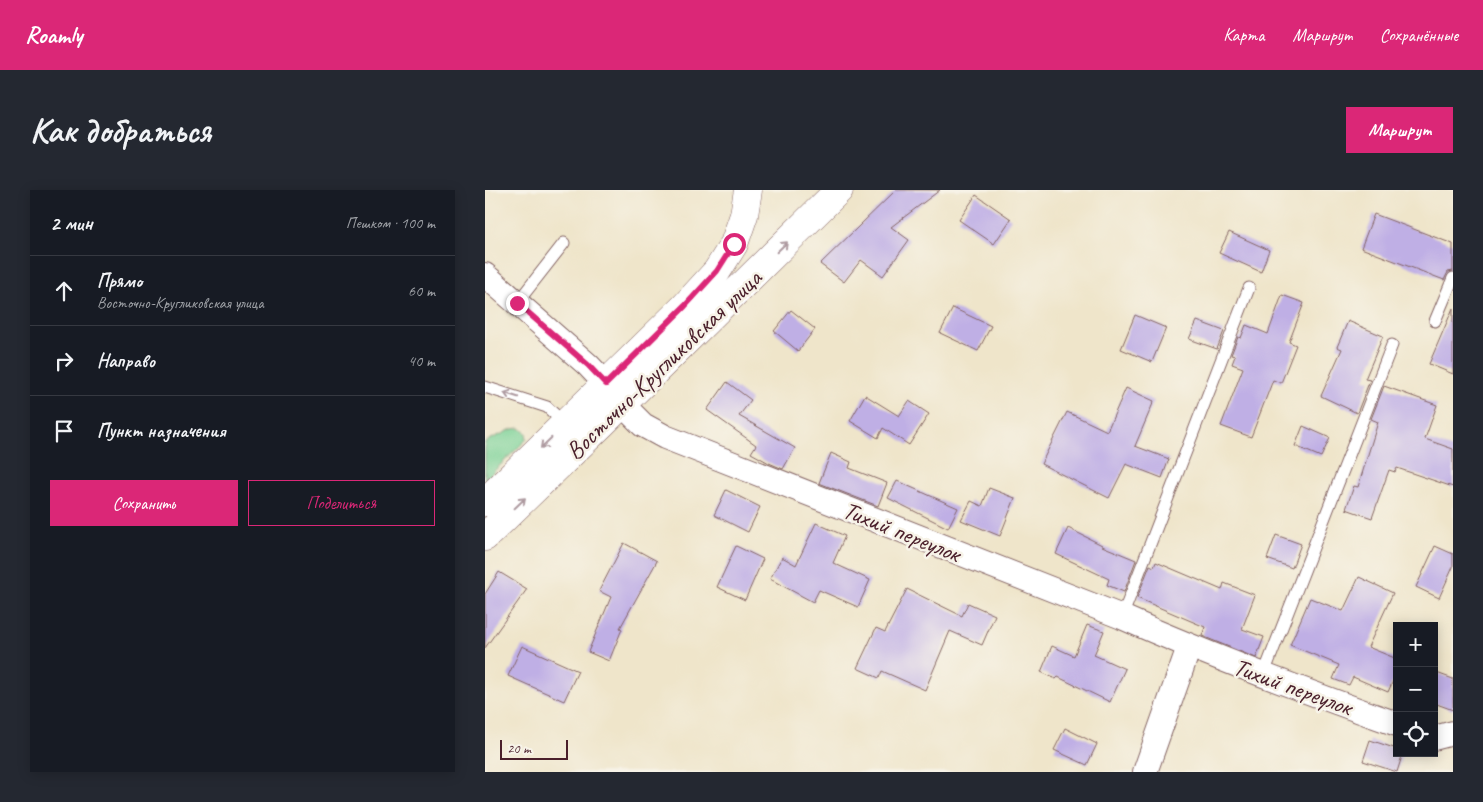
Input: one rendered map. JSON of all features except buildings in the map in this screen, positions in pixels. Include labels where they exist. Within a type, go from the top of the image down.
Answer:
[{"type":"main road","name":"Восточно-Кругликовская улица","points":[[485,537],[614,394],[685,306],[717,271],[734,244],[744,215],[747,190]]},
{"type":"main road","name":"Восточно-Кругликовская улица","points":[[485,502],[565,424],[614,394],[839,190]]},
{"type":"street","name":"Тихий переулок","points":[[485,275],[588,365],[643,425],[665,437],[1122,617],[1189,647],[1393,723]]},
{"type":"street","points":[[1145,772],[1189,647]]},
{"type":"street","points":[[1438,737],[1453,733]]},
{"type":"lane","points":[[517,303],[564,243]]},
{"type":"lane","points":[[1435,321],[1453,278]]},
{"type":"lane","points":[[1122,617],[1249,288]]},
{"type":"lane","points":[[1263,676],[1392,345]]},
{"type":"lane","points":[[485,387],[547,406],[565,424]]},
{"type":"green space","points":[[520,428],[526,433],[527,439],[485,480],[485,442],[512,429]]},
{"type":"route","points":[[517,303],[588,365],[606,384],[685,306],[717,271],[734,244]]}]
